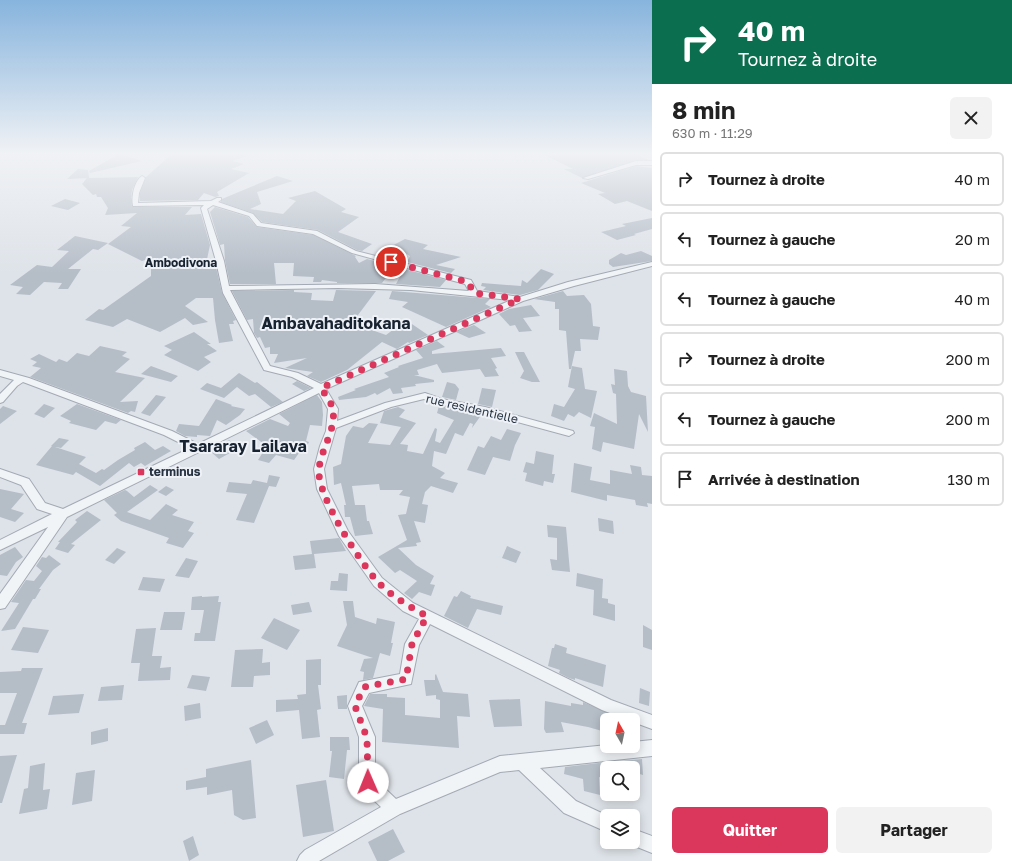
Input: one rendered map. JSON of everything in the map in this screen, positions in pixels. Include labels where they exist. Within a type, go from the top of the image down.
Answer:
[{"type":"street","points":[[136,192],[135,206],[216,201],[251,215],[259,225],[315,232],[354,252],[468,282],[474,293]]},
{"type":"street","points":[[216,201],[204,208],[227,294],[267,368],[295,375],[321,388],[333,409],[332,426],[319,469],[322,489],[343,533],[378,582],[408,607],[607,705],[652,722]]},
{"type":"street","points":[[0,545],[321,388],[520,299],[551,289],[652,264]]},
{"type":"street","points":[[226,288],[297,285],[376,286],[474,293],[520,299]]},
{"type":"street","points":[[0,373],[21,379],[168,433],[198,448]]},
{"type":"street","points":[[0,400],[14,384],[21,379]]},
{"type":"street","name":"rue residentielle","points":[[332,426],[388,405],[425,396],[440,402],[477,408],[569,433]]},
{"type":"street","points":[[0,474],[25,482],[41,506],[63,514]]},
{"type":"street","points":[[0,604],[63,514]]},
{"type":"street","points":[[394,808],[368,782],[367,738],[355,706],[364,687],[406,679],[412,644],[427,616]]},
{"type":"street","points":[[309,859],[394,808],[500,764],[652,748]]},
{"type":"street","points":[[521,761],[570,807],[600,821]]},
{"type":"street","points":[[640,839],[652,845]]},
{"type":"building","points":[[90,192],[132,192],[132,207],[192,207],[185,215],[201,214],[210,245],[206,264],[215,263],[222,293],[236,320],[233,321],[234,324],[229,324],[233,341],[219,343],[213,298],[196,298],[185,306],[208,322],[193,325],[185,318],[160,332],[127,319],[113,327],[85,320],[99,309],[103,310],[151,276],[151,258],[142,261],[108,244],[131,227],[121,226],[137,213],[105,215],[108,208],[101,197],[97,197],[96,194],[93,195]]},
{"type":"building","points":[[217,192],[219,196],[215,197],[204,193],[198,200],[140,201],[140,193]]},
{"type":"building","points":[[238,192],[257,192],[261,204],[250,209],[283,214],[296,201],[288,198],[310,192],[317,192],[346,209],[341,212],[359,217],[338,232],[372,244],[362,251],[357,250],[318,230],[262,222],[253,213],[221,202],[222,199]]},
{"type":"building","points":[[603,192],[652,192],[652,211],[627,201],[615,204],[598,194],[605,193]]},
{"type":"building","points":[[65,199],[80,203],[68,210],[51,206]]},
{"type":"building","points":[[215,207],[248,217],[257,227],[313,235],[356,256],[355,257],[359,263],[367,259],[395,266],[382,283],[337,283],[322,280],[321,282],[313,282],[314,277],[293,276],[294,263],[274,263],[276,284],[230,284],[225,260],[224,244],[220,245],[210,212]]},
{"type":"building","points":[[652,218],[652,229],[634,234],[636,235],[617,240],[601,232],[626,226],[622,224]]},
{"type":"building","points":[[75,236],[108,243],[98,250],[93,249],[68,269],[81,269],[68,289],[58,289],[62,283],[44,282],[30,295],[16,294],[23,287],[10,285],[37,265],[52,267],[69,251],[57,250]]},
{"type":"building","points":[[405,239],[428,245],[423,249],[461,257],[436,265],[455,269],[451,273],[407,262],[410,256],[405,253],[399,260],[376,254]]},
{"type":"building","points":[[641,251],[652,256],[652,261],[613,267],[609,264],[609,260],[621,253],[626,255]]},
{"type":"building","points":[[404,269],[446,280],[440,287],[396,284]]},
{"type":"building","points":[[541,269],[554,274],[538,290],[520,295],[483,290],[486,287],[481,286],[482,283],[521,286],[522,280],[527,283]]},
{"type":"building","points":[[294,290],[294,292],[312,293],[311,300],[333,301],[336,290],[376,291],[352,323],[386,335],[406,320],[428,335],[409,343],[408,342],[397,349],[382,342],[347,370],[321,382],[307,376],[313,372],[285,368],[307,358],[274,363],[278,354],[270,354],[270,347],[265,348],[260,337],[257,338],[254,333],[253,319],[247,320],[232,291]]},
{"type":"building","points":[[392,291],[490,299],[485,304],[491,307],[446,327],[402,307],[408,302],[389,299]]},
{"type":"building","points":[[563,291],[567,296],[584,295],[591,304],[593,326],[600,327],[598,340],[580,339],[581,351],[575,351],[571,369],[569,369],[566,331],[559,330],[559,309],[555,309],[555,302],[534,299]]},
{"type":"building","points":[[531,305],[540,316],[523,318],[532,331],[519,332],[515,325],[510,326],[499,314],[509,309]]},
{"type":"building","points":[[474,325],[486,333],[469,338],[456,332]]},
{"type":"building","points":[[194,332],[211,344],[207,344],[217,351],[204,357],[211,362],[198,371],[164,355],[172,350],[164,346]]},
{"type":"building","points":[[437,341],[445,347],[432,351],[432,354],[501,348],[506,356],[491,358],[497,368],[495,369],[499,376],[485,377],[480,369],[442,373],[437,364],[417,370],[419,375],[414,375],[434,380],[434,382],[415,384],[416,386],[401,388],[403,393],[393,394],[390,388],[377,395],[375,393],[366,397],[339,400],[338,397],[356,390],[354,389],[389,377],[384,373],[399,367],[398,366],[423,358],[416,350]]},
{"type":"building","points":[[100,346],[127,352],[122,356],[130,359],[115,372],[145,378],[120,402],[138,401],[135,412],[131,411],[128,413],[30,377],[41,368],[32,366],[37,362],[30,359],[39,354],[56,362],[59,359],[67,362],[77,353],[89,356]]},
{"type":"building","points":[[515,352],[524,352],[540,382],[532,382],[520,378],[524,371]]},
{"type":"building","points":[[151,366],[178,376],[171,382],[141,374]]},
{"type":"building","points":[[572,366],[582,368],[585,389],[597,391],[591,418],[579,412],[574,417],[568,414],[564,421],[551,416],[554,404],[564,407],[575,389],[568,387]]},
{"type":"building","points":[[614,369],[627,371],[628,386],[631,392],[646,396],[648,432],[639,414],[634,449],[603,442],[601,452],[592,449],[595,427],[590,426],[594,413],[617,424],[616,394],[613,393],[611,384],[615,385]]},
{"type":"building","points":[[239,373],[255,383],[257,382],[283,402],[271,407],[255,394],[249,396],[237,387],[224,398],[200,389],[207,383],[221,388]]},
{"type":"building","points":[[297,381],[311,388],[304,391],[292,384]]},
{"type":"building","points":[[447,382],[455,384],[459,389],[456,400],[442,397]]},
{"type":"building","points":[[482,388],[496,390],[492,407],[478,404]]},
{"type":"building","points":[[156,395],[166,397],[150,416],[141,413]]},
{"type":"building","points":[[317,395],[322,402],[322,426],[310,425],[306,441],[309,442],[303,454],[299,453],[294,460],[276,455],[269,463],[258,460],[267,446],[246,431],[270,419],[288,426],[290,423],[279,414]]},
{"type":"building","points":[[216,399],[232,405],[231,406],[245,409],[240,415],[226,425],[217,420],[210,436],[185,436],[176,431],[179,424],[199,426]]},
{"type":"building","points":[[44,404],[55,408],[44,418],[34,414]]},
{"type":"building","points":[[77,404],[121,420],[116,424],[105,421],[96,430],[69,423],[71,421],[60,416]]},
{"type":"building","points":[[3,406],[17,411],[0,424],[0,409]]},
{"type":"building","points":[[439,406],[482,414],[472,428],[473,424],[470,423],[463,436],[455,433],[446,454],[434,451],[432,466],[445,473],[440,478],[458,483],[453,493],[431,486],[425,492],[422,504],[428,505],[425,523],[414,521],[421,542],[416,543],[417,546],[398,548],[416,565],[434,576],[430,584],[435,585],[431,596],[419,592],[412,599],[404,593],[417,581],[400,570],[395,573],[378,557],[407,540],[398,515],[406,514],[410,497],[399,495],[403,490],[380,490],[379,484],[352,486],[355,505],[365,505],[367,521],[369,521],[373,534],[355,536],[350,517],[345,517],[344,505],[346,505],[341,483],[334,485],[333,467],[341,464],[346,436],[353,426],[363,428],[369,423],[378,424],[368,443],[390,445],[401,427],[380,423],[384,411],[398,407],[405,410],[399,417],[416,423],[400,444],[408,445],[407,451],[423,454],[435,428],[437,429],[435,441],[440,443],[454,420],[437,413]]},
{"type":"building","points":[[507,429],[521,433],[510,461],[493,457],[485,475],[467,470],[478,446],[484,448],[491,436],[501,440]]},
{"type":"building","points":[[59,438],[69,440],[61,448],[51,446]]},
{"type":"building","points":[[229,440],[239,448],[219,459],[210,451]]},
{"type":"building","points":[[145,442],[155,450],[163,446],[171,451],[145,466],[141,463],[134,467],[129,463],[100,486],[76,472],[73,475],[36,465],[52,446],[86,457],[79,464],[96,473],[102,469],[104,470],[135,450],[134,448]]},
{"type":"building","points":[[536,451],[554,455],[552,474],[555,474],[553,483],[544,481],[543,486],[525,481],[527,473],[523,472],[526,462],[534,464]]},
{"type":"building","points":[[574,463],[592,467],[590,480],[610,484],[610,470],[632,474],[630,465],[641,467],[642,475],[652,476],[652,504],[647,503],[648,507],[636,505],[635,500],[607,495],[607,501],[571,492]]},
{"type":"building","points":[[269,475],[280,477],[276,487],[269,486],[254,523],[236,520],[247,494],[226,492],[229,482],[251,484],[253,480],[267,483]]},
{"type":"building","points":[[150,485],[158,490],[127,512],[150,520],[166,504],[178,510],[172,515],[194,522],[188,531],[194,533],[183,548],[166,543],[169,538],[121,521],[114,515],[117,513],[104,500],[125,490],[134,497]]},
{"type":"building","points":[[166,486],[174,490],[166,496],[158,492]]},
{"type":"building","points":[[0,489],[24,494],[11,509],[24,513],[15,522],[0,517]]},
{"type":"building","points":[[87,511],[101,520],[71,544],[75,545],[68,553],[55,549],[60,542],[58,542],[77,522],[75,520]]},
{"type":"building","points":[[598,518],[613,521],[614,534],[599,531]]},
{"type":"building","points":[[547,525],[566,527],[570,572],[552,570],[550,559],[557,560],[557,538],[548,537]]},
{"type":"building","points":[[339,538],[346,551],[314,554],[316,568],[295,570],[293,556],[312,554],[310,541]]},
{"type":"building","points":[[507,546],[521,552],[516,563],[502,558]]},
{"type":"building","points":[[15,547],[23,557],[16,562],[7,576],[0,575],[0,555]]},
{"type":"building","points":[[117,548],[126,552],[114,564],[105,560]]},
{"type":"building","points":[[49,555],[61,564],[53,570],[39,589],[41,589],[35,599],[33,599],[15,629],[1,631],[19,603],[11,602],[26,580],[34,581],[42,571],[36,566],[42,557],[46,558]]},
{"type":"building","points":[[186,558],[198,561],[189,578],[175,576]]},
{"type":"building","points":[[339,573],[348,574],[347,591],[330,590],[331,581],[338,581]]},
{"type":"building","points":[[577,573],[603,579],[602,598],[608,599],[608,603],[615,605],[615,621],[593,615],[594,590],[576,586]]},
{"type":"building","points":[[143,577],[165,579],[160,592],[138,590]]},
{"type":"building","points":[[461,591],[471,596],[470,598],[503,606],[501,615],[477,609],[468,628],[444,616],[454,596],[457,597]]},
{"type":"building","points":[[219,596],[218,602],[221,602],[215,641],[194,641],[195,633],[200,633],[204,610],[191,610],[192,597]]},
{"type":"building","points":[[343,601],[353,601],[355,617],[376,624],[377,618],[395,622],[390,656],[380,653],[373,678],[363,680],[364,672],[360,671],[364,659],[373,658],[337,646],[347,625]]},
{"type":"building","points":[[309,602],[312,612],[293,615],[291,605]]},
{"type":"building","points":[[164,612],[185,612],[182,630],[160,630]]},
{"type":"building","points":[[274,618],[300,630],[287,650],[261,638]]},
{"type":"building","points":[[643,625],[652,630],[652,650],[643,647]]},
{"type":"building","points":[[23,627],[49,630],[38,653],[11,650]]},
{"type":"building","points":[[156,628],[152,656],[162,656],[160,668],[171,667],[170,680],[138,681],[140,663],[131,663],[136,629]]},
{"type":"building","points":[[555,644],[567,648],[566,653],[606,665],[603,687],[575,678],[575,680],[569,678],[559,673],[560,670],[548,666],[552,648],[554,648]]},
{"type":"building","points":[[263,649],[262,663],[270,662],[270,675],[254,676],[253,687],[231,687],[235,650]]},
{"type":"building","points":[[321,659],[321,685],[318,685],[321,709],[317,710],[320,737],[302,739],[299,710],[276,712],[276,700],[298,699],[297,695],[306,694],[306,660]]},
{"type":"building","points":[[22,668],[43,668],[22,723],[27,723],[24,734],[0,734],[0,725],[5,725],[17,693],[0,693],[0,672],[21,671]]},
{"type":"building","points":[[436,674],[443,692],[468,694],[470,717],[457,716],[459,748],[382,742],[383,709],[364,706],[370,694],[387,694],[387,697],[405,698],[405,715],[440,718],[440,700],[436,699],[436,695],[426,696],[424,680],[435,680]]},
{"type":"building","points":[[192,675],[210,677],[206,691],[187,688]]},
{"type":"building","points":[[124,685],[122,700],[98,701],[101,687]]},
{"type":"building","points":[[640,688],[650,692],[649,706],[639,703]]},
{"type":"building","points":[[84,694],[79,713],[48,715],[53,696]]},
{"type":"building","points":[[347,695],[347,709],[338,709],[337,696]]},
{"type":"building","points":[[520,699],[522,726],[494,727],[489,700]]},
{"type":"building","points":[[545,701],[571,706],[571,703],[583,705],[583,702],[608,713],[600,713],[600,730],[561,722],[564,732],[546,733],[544,729]]},
{"type":"building","points":[[200,703],[201,718],[185,721],[184,706]]},
{"type":"building","points":[[267,720],[274,735],[256,744],[249,728]]},
{"type":"building","points":[[108,728],[108,741],[91,745],[91,732]]},
{"type":"building","points":[[330,737],[349,737],[350,750],[347,750],[344,779],[329,777],[332,751],[330,751]]},
{"type":"building","points":[[17,755],[2,803],[0,803],[0,756]]},
{"type":"building","points":[[642,759],[643,775],[640,774],[640,761],[623,761]]},
{"type":"building","points":[[251,760],[256,818],[243,820],[234,815],[232,790],[207,795],[207,787],[186,790],[186,781],[206,777],[206,769]]},
{"type":"building","points":[[45,763],[43,790],[50,789],[47,809],[19,814],[24,789],[28,788],[30,766]]},
{"type":"building","points":[[600,763],[600,795],[584,791],[583,779],[564,774],[565,767]]},
{"type":"building","points":[[95,770],[92,801],[72,805],[76,773]]},
{"type":"building","points":[[326,780],[334,831],[303,837],[296,785]]},
{"type":"building","points":[[393,829],[405,852],[388,861],[377,861],[368,842]]},
{"type":"building","points":[[193,836],[199,855],[189,861],[183,841]]},
{"type":"place","name":"terminus","points":[[141,472]]},
{"type":"district","name":"Ambodivona","points":[[181,263]]},
{"type":"district","name":"Ambavahaditokana","points":[[336,323]]},
{"type":"district","name":"Tsararay Lailava","points":[[243,446]]},
{"type":"route","points":[[368,782],[367,738],[355,706],[364,687],[406,679],[412,644],[427,616],[408,607],[378,582],[343,533],[322,489],[319,469],[325,446],[331,431],[333,409],[321,388],[520,299],[474,293],[468,282],[391,262]]}]
